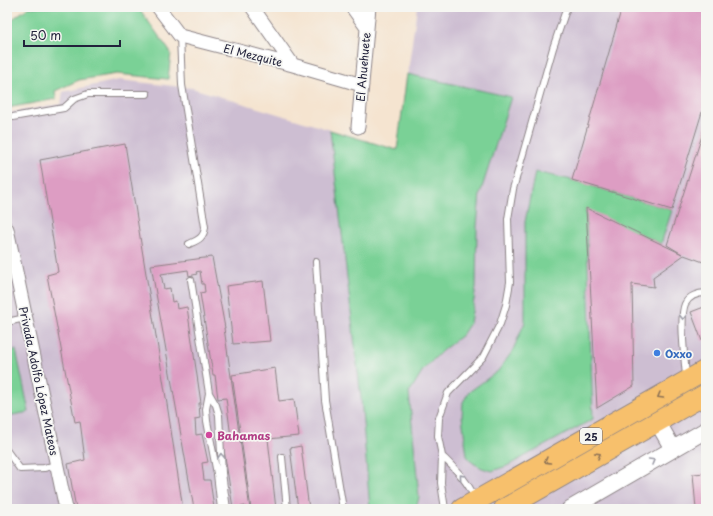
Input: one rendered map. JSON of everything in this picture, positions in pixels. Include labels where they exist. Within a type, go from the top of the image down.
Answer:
[{"type":"main road","name":"25","points":[[472,506],[706,370]]},
{"type":"main road","name":"25","points":[[504,509],[706,394]]},
{"type":"street","points":[[158,7],[180,36]]},
{"type":"street","points":[[252,7],[293,65]]},
{"type":"street","points":[[352,7],[367,28]]},
{"type":"street","name":"El Ahuehuete","points":[[358,126],[370,7]]},
{"type":"street","name":"El Mezquite","points":[[180,36],[293,65],[362,85]]},
{"type":"street","name":"Privada Adolfo López Mateos","points":[[7,229],[66,509]]},
{"type":"street","points":[[657,421],[673,449]]},
{"type":"street","points":[[570,509],[706,430]]},
{"type":"lane","points":[[445,509],[441,483],[442,456],[438,430],[439,418],[448,393],[483,357],[500,324],[506,305],[510,282],[508,219],[513,189],[566,7]]},
{"type":"lane","points":[[180,36],[182,84],[205,227],[203,236],[189,244]]},
{"type":"lane","points":[[7,118],[64,108],[74,99],[88,94],[147,94]]},
{"type":"lane","points":[[316,262],[325,400],[343,509]]},
{"type":"lane","points":[[191,280],[209,394],[206,409],[207,421],[217,474],[221,509]]},
{"type":"lane","points":[[686,382],[682,321],[683,309],[690,297],[706,293]]},
{"type":"lane","points":[[7,322],[25,318]]},
{"type":"lane","points":[[209,394],[216,405],[219,415],[222,473],[227,509]]},
{"type":"lane","points":[[7,451],[20,469],[44,468],[57,465]]},
{"type":"lane","points":[[442,456],[466,481],[472,490],[472,506]]},
{"type":"lane","points":[[282,457],[287,509]]},
{"type":"shaded area","points":[[417,7],[706,7],[706,509],[7,509],[7,113],[61,104],[63,92],[119,80],[192,88],[397,150]]},
{"type":"green space","points":[[29,7],[138,7],[171,53],[168,79],[117,74],[79,80],[55,91],[56,99],[7,108],[7,23]]},
{"type":"green space","points":[[407,74],[511,97],[480,194],[477,226],[476,288],[470,323],[462,335],[443,350],[423,370],[409,393],[419,497],[416,509],[370,509],[361,398],[330,130],[397,150]]},
{"type":"green space","points":[[535,172],[572,180],[672,210],[661,244],[586,209],[593,419],[507,466],[492,471],[473,463],[467,456],[462,416],[463,402],[469,392],[498,371],[512,352],[525,322],[525,222]]},
{"type":"green space","points":[[16,350],[29,412],[7,416],[7,351]]},
{"type":"building","points":[[622,7],[706,7],[706,99],[672,210],[572,180]]},
{"type":"building","points":[[706,123],[706,263],[684,255],[653,277],[654,287],[632,284],[634,386],[597,408],[586,208],[682,254],[667,245]]},
{"type":"building","points":[[125,144],[183,509],[76,509],[68,464],[85,460],[80,421],[75,422],[47,275],[58,272],[40,160]]},
{"type":"building","points":[[212,257],[225,328],[250,509],[246,509],[245,506],[233,508],[222,437],[231,437],[226,398],[218,399],[215,375],[213,375],[200,293],[205,292],[204,284],[202,284],[200,271],[196,272],[197,274],[189,276],[188,270],[161,274],[164,289],[170,288],[172,302],[176,301],[177,309],[187,307],[201,403],[199,403],[200,418],[195,419],[196,435],[202,434],[208,462],[202,463],[204,480],[210,480],[214,508],[194,509],[151,265]]},
{"type":"building","points":[[263,281],[270,341],[233,344],[226,286]]},
{"type":"building","points":[[704,307],[706,311],[706,340],[702,341],[691,312]]},
{"type":"building","points":[[275,368],[279,401],[294,399],[299,436],[268,439],[276,509],[251,509],[232,375]]},
{"type":"building","points":[[301,446],[309,509],[298,509],[290,448]]},
{"type":"building","points":[[706,473],[706,509],[696,509],[693,474]]},
{"type":"place","name":"Oxxo","points":[[657,353]]},
{"type":"place","name":"Bahamas","points":[[209,435]]}]
